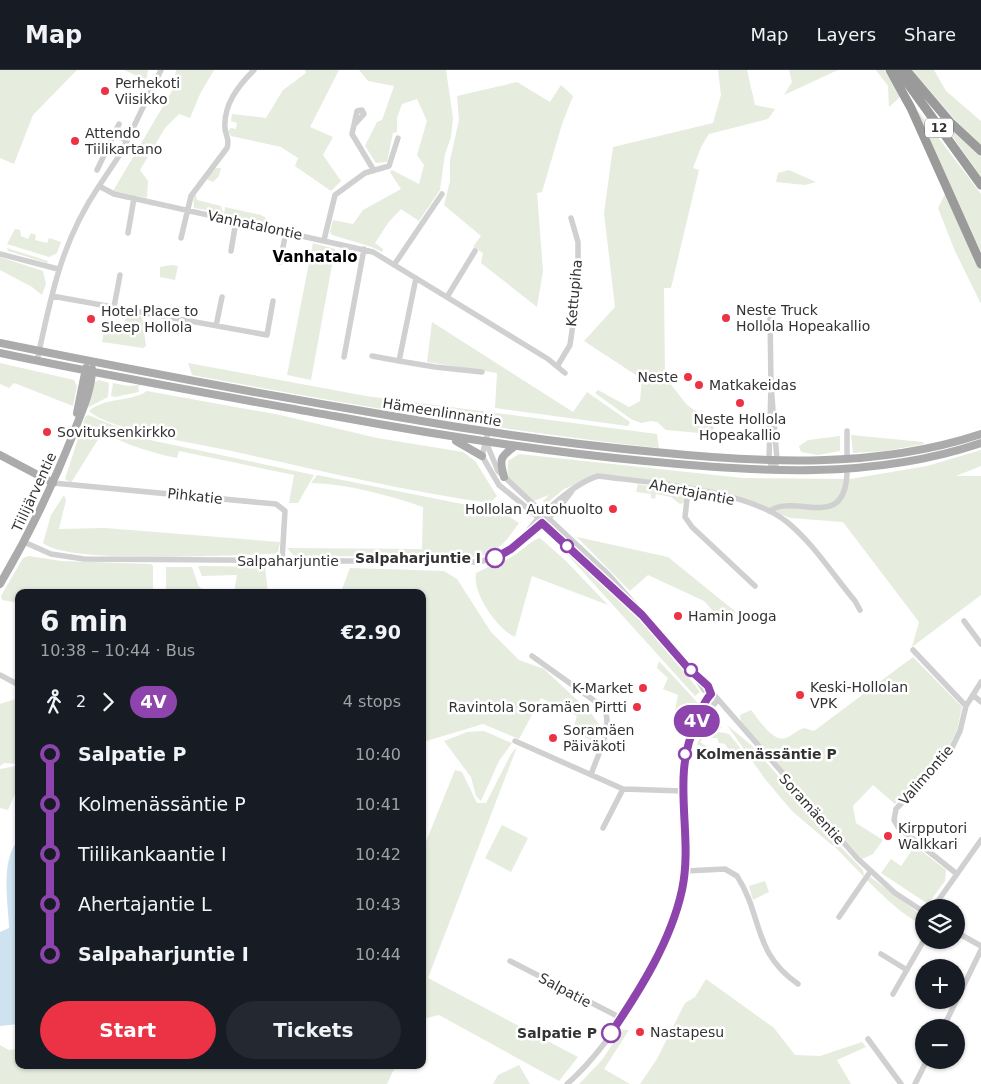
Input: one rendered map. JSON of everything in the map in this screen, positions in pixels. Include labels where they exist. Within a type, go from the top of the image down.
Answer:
[{"type":"highway","points":[[890,70],[911,108],[981,264]]},
{"type":"highway","name":"12","points":[[898,70],[981,185]]},
{"type":"highway","points":[[906,70],[950,122],[981,151]]},
{"type":"main road","name":"Hämeenlinnantie","points":[[0,343],[228,388],[488,432],[608,448],[773,460],[884,456],[930,448],[981,434]]},
{"type":"main road","name":"Hämeenlinnantie","points":[[0,353],[442,436],[703,467],[774,471],[817,471],[882,466],[940,455],[981,443]]},
{"type":"main road","name":"Tiilijärventie","points":[[0,584],[24,542],[53,483],[72,435],[91,362]]},
{"type":"main road","points":[[442,436],[463,443],[482,456]]},
{"type":"main road","points":[[504,477],[500,463],[502,457],[515,446]]},
{"type":"main road","points":[[0,455],[53,483]]},
{"type":"street","points":[[37,361],[58,269],[72,232],[127,141],[161,70]]},
{"type":"street","points":[[181,238],[186,210],[191,196],[227,148],[229,138],[225,130],[225,123],[231,98],[235,89],[254,70]]},
{"type":"street","points":[[97,170],[119,124]]},
{"type":"street","points":[[355,124],[353,138],[373,169]]},
{"type":"street","points":[[114,134],[127,141]]},
{"type":"street","points":[[324,240],[335,195],[373,169],[385,168],[391,163],[398,138]]},
{"type":"street","name":"Vanhatalontie","points":[[99,186],[114,194],[373,252],[558,365],[565,373]]},
{"type":"street","points":[[394,265],[442,194]]},
{"type":"street","points":[[128,233],[134,198]]},
{"type":"street","name":"Kettupiha","points":[[558,365],[570,345],[578,288],[578,242],[571,218]]},
{"type":"street","points":[[231,251],[236,221]]},
{"type":"street","points":[[280,262],[286,232]]},
{"type":"street","points":[[344,357],[364,249]]},
{"type":"street","points":[[447,297],[475,251]]},
{"type":"street","points":[[0,254],[58,269]]},
{"type":"street","points":[[114,307],[120,275]]},
{"type":"street","points":[[399,361],[416,278]]},
{"type":"street","points":[[52,296],[267,335],[273,301]]},
{"type":"street","points":[[216,326],[222,297]]},
{"type":"street","points":[[770,315],[774,471]]},
{"type":"street","points":[[372,356],[434,367],[482,372]]},
{"type":"street","points":[[847,431],[847,454]]},
{"type":"street","points":[[482,456],[488,432]]},
{"type":"street","name":"Soramäentie","points":[[486,442],[494,465],[504,477],[609,575],[688,668],[708,686],[711,694],[870,872],[915,905]]},
{"type":"street","name":"Soramäentie","points":[[482,456],[499,485],[642,615]]},
{"type":"street","points":[[769,511],[781,505],[810,508],[829,507],[843,495],[847,474]]},
{"type":"street","name":"Ahertajantie","points":[[544,514],[572,491],[588,480],[598,476],[729,497],[769,511],[797,531],[855,601],[860,610]]},
{"type":"street","name":"Pihkatie","points":[[53,483],[276,504],[285,511],[282,561]]},
{"type":"street","points":[[688,490],[685,517],[692,527],[756,586]]},
{"type":"street","name":"Ahertajantie","points":[[550,520],[572,491]]},
{"type":"street","points":[[540,521],[544,514]]},
{"type":"street","points":[[540,521],[550,520]]},
{"type":"street","name":"Salpaharjuntie","points":[[24,542],[40,550],[66,558],[479,562],[498,557],[523,538],[540,521]]},
{"type":"street","points":[[964,621],[981,644]]},
{"type":"street","points":[[913,650],[966,706]]},
{"type":"street","points":[[532,656],[603,707],[607,714],[606,732],[591,775]]},
{"type":"street","points":[[0,675],[15,683]]},
{"type":"street","name":"Valimontie","points":[[957,874],[898,827],[894,818],[896,809],[950,752],[960,731],[966,706],[981,682]]},
{"type":"street","points":[[567,1084],[601,1047],[621,1018],[649,972],[671,924],[681,896],[686,871],[683,791],[685,754],[702,704],[711,694]]},
{"type":"street","points":[[973,695],[981,702]]},
{"type":"street","points":[[696,724],[718,701]]},
{"type":"street","points":[[515,741],[623,789],[683,791]]},
{"type":"street","points":[[603,828],[623,789]]},
{"type":"street","points":[[939,899],[981,840]]},
{"type":"street","points":[[686,871],[725,869],[737,876],[767,953],[785,974],[798,984]]},
{"type":"street","points":[[839,917],[870,872]]},
{"type":"street","points":[[947,1019],[981,946],[965,937]]},
{"type":"street","points":[[893,994],[919,949]]},
{"type":"street","points":[[881,954],[907,970]]},
{"type":"street","name":"Salpatie","points":[[510,961],[621,1018]]},
{"type":"street","points":[[868,1039],[901,1084]]},
{"type":"street","points":[[915,1084],[922,1069]]},
{"type":"shaded area","points":[[0,70],[77,70],[33,115],[14,164],[0,158]]},
{"type":"shaded area","points":[[124,70],[148,70],[146,80]]},
{"type":"shaded area","points":[[176,70],[214,70],[200,94],[190,118],[179,114],[165,128],[140,170],[148,181],[147,198],[113,191],[172,91]]},
{"type":"shaded area","points":[[305,70],[339,70],[310,127],[333,137],[323,155],[341,181],[331,191],[295,166],[298,158],[281,147],[231,136],[228,131],[231,128],[236,129],[237,123],[231,121],[232,114],[266,118],[283,90],[306,73]]},
{"type":"shaded area","points":[[359,70],[446,70],[453,118],[440,190],[419,221],[401,209],[388,223],[375,243],[383,249],[382,252],[372,247],[332,235],[330,232],[333,220],[353,224],[363,210],[401,189],[390,172],[392,170],[419,184],[424,165],[417,155],[427,121],[417,99],[402,104],[397,118],[397,132],[393,133],[387,162],[376,163],[365,146],[377,122],[382,120],[394,86],[368,81]]},
{"type":"shaded area","points":[[718,70],[747,70],[755,105],[775,109],[768,119],[709,134],[701,147],[693,168],[699,170],[671,288],[664,288],[665,377],[687,405],[711,422],[714,428],[711,434],[666,430],[657,422],[651,421],[641,423],[631,419],[595,393],[598,390],[629,407],[640,401],[642,379],[584,341],[615,307],[604,213],[613,147],[713,123],[721,95]]},
{"type":"shaded area","points":[[789,70],[838,70],[784,95],[792,82]]},
{"type":"shaded area","points":[[876,70],[884,70],[900,97],[889,107],[888,86]]},
{"type":"shaded area","points":[[912,70],[934,70],[946,91],[981,121],[981,145],[957,122]]},
{"type":"shaded area","points":[[517,82],[550,102],[561,85],[573,96],[562,124],[542,192],[537,193],[543,271],[537,307],[481,263],[483,253],[473,247],[481,236],[444,205],[450,181],[450,160],[459,120],[457,96]]},
{"type":"shaded area","points":[[912,103],[981,194],[981,252]]},
{"type":"shaded area","points":[[939,117],[981,157],[981,177]]},
{"type":"shaded area","points":[[216,168],[221,168],[219,176],[213,182],[206,179]]},
{"type":"shaded area","points":[[789,170],[816,182],[805,185],[776,182],[778,173]]},
{"type":"shaded area","points":[[945,194],[981,270],[981,304],[955,251],[938,208]]},
{"type":"shaded area","points":[[196,195],[197,200],[221,206],[223,213],[194,208],[193,196]]},
{"type":"shaded area","points":[[225,207],[261,215],[266,218],[264,224],[224,215]]},
{"type":"shaded area","points":[[15,229],[20,230],[21,236],[28,239],[31,233],[36,235],[35,240],[47,243],[49,238],[61,242],[57,253],[49,257],[7,244]]},
{"type":"shaded area","points":[[313,243],[335,249],[311,380],[287,375]]},
{"type":"shaded area","points":[[7,248],[48,261],[47,263],[8,251]]},
{"type":"shaded area","points":[[0,257],[43,271],[46,284],[42,295],[32,287],[0,270]]},
{"type":"shaded area","points":[[178,266],[175,280],[160,277],[160,267]]},
{"type":"shaded area","points":[[107,310],[142,316],[146,346],[143,348],[102,342],[106,321],[124,324],[126,316],[107,313]]},
{"type":"shaded area","points":[[432,322],[573,412],[587,392],[630,422],[628,426],[495,408],[497,373],[427,362]]},
{"type":"shaded area","points":[[0,363],[74,380],[77,386],[73,406],[14,383],[9,388],[0,384]]},
{"type":"shaded area","points":[[188,363],[366,396],[657,434],[659,448],[542,434],[250,386],[192,375]]},
{"type":"shaded area","points":[[99,380],[109,383],[108,397],[85,409],[95,382]]},
{"type":"shaded area","points":[[113,383],[128,386],[141,385],[138,387],[139,392],[115,397],[111,396]]},
{"type":"shaded area","points":[[147,391],[280,415],[377,438],[463,452],[475,461],[497,496],[490,503],[358,479],[134,430],[116,425],[89,411],[110,401],[133,397]]},
{"type":"shaded area","points":[[88,415],[150,440],[314,475],[298,503],[289,503],[294,475],[179,451],[177,458],[167,456],[139,448],[102,433],[71,483],[65,479],[85,417]]},
{"type":"shaded area","points":[[851,435],[923,442],[924,444],[885,451],[853,453]]},
{"type":"shaded area","points":[[840,436],[840,451],[818,455],[801,452],[799,446],[808,440]]},
{"type":"shaded area","points":[[981,450],[981,466],[956,476],[981,476],[981,595],[912,647],[919,622],[843,522],[790,518],[726,493],[598,476],[564,489],[546,504],[543,501],[549,495],[531,502],[507,480],[508,461],[519,454],[743,478],[850,479],[927,466]]},
{"type":"shaded area","points":[[317,475],[502,512],[519,523],[501,546],[490,553],[474,557],[294,556],[287,548],[422,549],[423,507],[368,491],[339,485],[311,483]]},
{"type":"shaded area","points":[[638,484],[682,492],[686,502],[680,504],[671,497],[656,494],[655,499],[651,498],[651,494],[636,492]]},
{"type":"shaded area","points":[[64,495],[66,500],[59,529],[105,528],[280,542],[278,552],[275,554],[153,557],[84,554],[59,550],[43,543],[51,515]]},
{"type":"shaded area","points":[[577,537],[668,557],[736,612],[723,622],[704,601],[648,575],[630,591]]},
{"type":"shaded area","points":[[540,538],[565,560],[608,605],[532,576],[515,637],[508,633],[487,610],[478,590],[476,573],[510,558]]},
{"type":"shaded area","points":[[567,550],[622,598],[670,653],[700,692],[695,696],[565,552]]},
{"type":"shaded area","points":[[29,556],[61,561],[151,564],[153,566],[153,589],[15,589],[15,602],[2,600],[1,596],[23,558]]},
{"type":"shaded area","points":[[198,566],[265,567],[268,589],[235,589],[237,575],[202,576]]},
{"type":"shaded area","points":[[166,567],[192,567],[199,587],[203,589],[166,589]]},
{"type":"shaded area","points":[[350,568],[444,571],[457,579],[491,632],[519,660],[544,669],[591,713],[600,726],[596,742],[572,733],[577,716],[541,698],[519,739],[483,724],[426,741],[426,589],[342,589]]},
{"type":"shaded area","points":[[913,657],[962,707],[957,730],[948,749],[895,804],[873,785],[853,806],[856,823],[883,840],[873,854],[862,859],[741,722],[740,715],[751,710],[771,734],[781,739],[804,728],[814,731]]},
{"type":"shaded area","points":[[659,661],[698,703],[691,720],[680,716],[675,710],[678,695],[663,689],[668,678],[657,668]]},
{"type":"shaded area","points":[[15,699],[15,764],[4,763],[0,766],[0,704]]},
{"type":"shaded area","points":[[714,718],[722,727],[719,730],[705,727]]},
{"type":"shaded area","points":[[727,725],[750,744],[835,840],[833,846],[792,811],[765,779]]},
{"type":"shaded area","points":[[704,729],[729,734],[745,754],[734,754],[734,750],[728,749],[725,744],[719,743],[717,738],[710,738],[708,733],[700,742],[723,758],[697,744]]},
{"type":"shaded area","points":[[484,731],[512,743],[499,761],[481,801],[476,796],[471,777],[444,741],[467,732]]},
{"type":"shaded area","points":[[517,747],[428,978],[578,1057],[559,1081],[439,1015],[426,1018],[426,842],[455,770],[462,772],[477,803],[486,803],[511,754]]},
{"type":"shaded area","points":[[15,766],[15,794],[8,810],[0,808],[0,769]]},
{"type":"shaded area","points":[[502,825],[528,838],[511,872],[485,858]]},
{"type":"shaded area","points":[[838,844],[863,870],[864,877],[835,847]]},
{"type":"shaded area","points":[[915,846],[946,870],[945,881],[932,899],[920,899],[881,873],[891,859],[901,866]]},
{"type":"shaded area","points":[[869,876],[915,910],[915,920],[901,911],[867,880]]},
{"type":"shaded area","points":[[765,881],[769,892],[753,900],[749,886]]},
{"type":"shaded area","points":[[706,979],[774,1028],[795,1055],[820,1056],[862,1042],[866,1047],[837,1060],[851,1084],[640,1084],[657,1059],[685,1003],[695,997]]},
{"type":"shaded area","points":[[622,1030],[629,1030],[604,1069],[630,1084],[579,1084],[602,1060]]},
{"type":"shaded area","points":[[0,1045],[9,1050],[15,1049],[15,1069],[394,1069],[387,1084],[0,1084]]},
{"type":"shaded area","points":[[519,1065],[530,1084],[493,1084],[498,1075]]},
{"type":"water","points":[[15,845],[15,1024],[0,1026],[0,932],[9,928],[6,881],[9,858]]},
{"type":"bus line","name":"4V","points":[[495,558],[511,549],[542,523],[642,615],[688,668],[708,686],[711,694],[702,704],[688,741],[683,762],[682,781],[686,855],[685,877],[681,896],[675,915],[649,972],[631,1004],[611,1033]]},
{"type":"place","name":"Perhekoti Viisikko","points":[[105,91]]},
{"type":"place","name":"Attendo Tiilikartano","points":[[75,141]]},
{"type":"place","name":"Neste Truck Hollola Hopeakallio","points":[[726,318]]},
{"type":"place","name":"Hotel Place to Sleep Hollola","points":[[91,319]]},
{"type":"place","name":"Neste","points":[[688,377]]},
{"type":"place","name":"Matkakeidas","points":[[699,385]]},
{"type":"place","name":"Neste Hollola Hopeakallio","points":[[740,403]]},
{"type":"place","name":"Sovituksenkirkko","points":[[47,432]]},
{"type":"place","name":"Hollolan Autohuolto","points":[[613,509]]},
{"type":"place","name":"Salpaharjuntie I","points":[[495,558]]},
{"type":"place","name":"Hamin Jooga","points":[[678,616]]},
{"type":"place","name":"K-Market","points":[[643,688]]},
{"type":"place","name":"Keski-Hollolan VPK","points":[[800,695]]},
{"type":"place","name":"Ravintola Soramäen Pirtti","points":[[637,707]]},
{"type":"place","name":"Soramäen Päiväkoti","points":[[553,738]]},
{"type":"place","name":"Kolmenässäntie P","points":[[685,754]]},
{"type":"place","name":"Kirpputori Walkkari","points":[[888,836]]},
{"type":"place","name":"Nastapesu","points":[[640,1032]]},
{"type":"place","name":"Salpatie P","points":[[611,1033]]},
{"type":"district","name":"Vanhatalo","points":[[315,257]]}]
